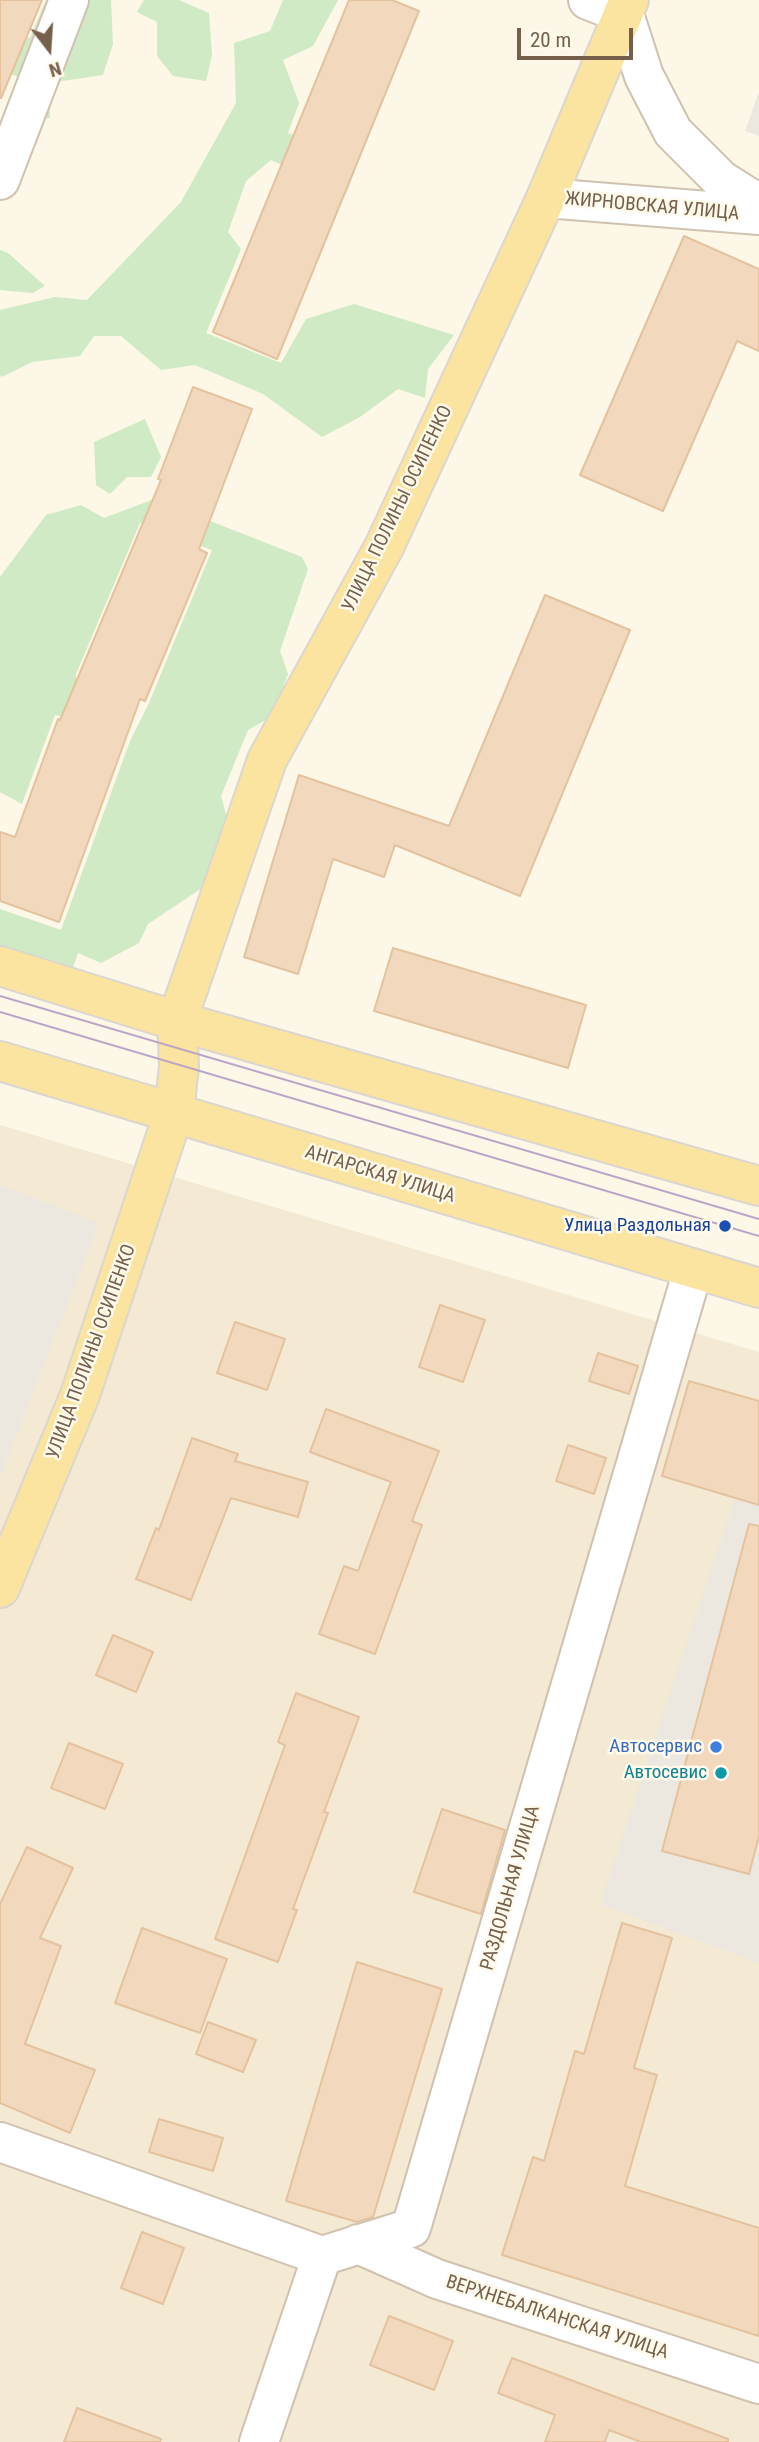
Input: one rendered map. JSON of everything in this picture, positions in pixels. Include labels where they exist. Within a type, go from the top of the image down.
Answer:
[{"type":"main road","name":"УЛИЦА ПОЛИНЫ ОСИПЕНКО","points":[[0,1588],[80,1395],[174,1112],[179,1066],[177,1021],[267,760],[384,547],[545,198],[626,7]]},
{"type":"main road","points":[[0,966],[177,1021],[759,1186]]},
{"type":"main road","name":"АНГАРСКАЯ УЛИЦА","points":[[0,1061],[759,1288]]},
{"type":"street","points":[[0,180],[69,0]]},
{"type":"street","points":[[588,0],[626,7],[643,76],[673,132],[721,180],[759,204]]},
{"type":"street","name":"ЖИРНОВСКАЯ УЛИЦА","points":[[545,198],[759,215]]},
{"type":"street","name":"РАЗДОЛЬНАЯ УЛИЦА","points":[[322,2256],[411,2228],[693,1270]]},
{"type":"street","points":[[0,2142],[322,2256],[259,2442]]},
{"type":"street","name":"ВЕРХНЕБАЛКАНСКАЯ УЛИЦА","points":[[358,2244],[437,2279],[759,2385]]},
{"type":"shaded area","points":[[759,92],[759,136],[745,131]]},
{"type":"shaded area","points":[[0,1125],[759,1352],[759,2442],[0,2442]]},
{"type":"shaded area","points":[[0,1185],[99,1223],[0,1477]]},
{"type":"shaded area","points":[[759,1426],[759,1963],[600,1904]]},
{"type":"green space","points":[[46,0],[111,0],[113,44],[103,75],[49,83],[50,118],[27,122],[25,80],[0,69],[0,26],[30,38]]},
{"type":"green space","points":[[144,0],[179,0],[209,13],[212,55],[206,81],[173,76],[157,56],[157,22],[137,12]]},
{"type":"green space","points":[[283,0],[338,0],[313,46],[283,60],[299,103],[288,133],[358,162],[346,194],[271,160],[246,181],[228,232],[241,249],[206,333],[281,363],[306,319],[354,304],[454,335],[428,369],[425,398],[398,389],[360,417],[322,437],[263,394],[195,365],[161,370],[121,336],[94,336],[80,356],[32,362],[2,377],[0,310],[55,297],[87,300],[181,202],[236,103],[234,43],[270,31]]},
{"type":"green space","points":[[0,250],[8,253],[45,286],[33,293],[0,290]]},
{"type":"green space","points":[[145,419],[161,457],[151,477],[127,477],[110,494],[96,485],[94,442]]},
{"type":"green space","points":[[154,499],[302,557],[308,569],[280,651],[288,674],[273,716],[248,730],[221,796],[228,822],[205,886],[148,924],[139,943],[101,963],[78,953],[70,977],[0,957],[0,909],[61,930],[130,741],[149,703],[212,550],[140,523],[76,674],[79,715],[68,718],[55,715],[22,804],[0,792],[0,577],[46,515],[81,505],[104,518]]},
{"type":"building","points":[[0,0],[42,0],[1,98],[0,98]]},
{"type":"building","points":[[349,0],[392,0],[419,11],[277,359],[213,332]]},
{"type":"building","points":[[684,236],[759,269],[759,351],[737,341],[663,511],[580,475]]},
{"type":"building","points":[[193,387],[252,409],[199,549],[207,553],[145,701],[140,699],[59,922],[0,901],[0,832],[15,837],[58,719],[60,720],[161,480],[158,479]]},
{"type":"building","points":[[545,595],[630,630],[520,896],[395,845],[384,877],[333,859],[298,974],[244,957],[299,775],[449,826]]},
{"type":"building","points":[[393,948],[586,1005],[568,1068],[374,1011]]},
{"type":"building","points":[[440,1305],[485,1320],[463,1382],[419,1367]]},
{"type":"building","points":[[235,1322],[285,1339],[267,1390],[217,1373]]},
{"type":"building","points":[[598,1353],[638,1366],[629,1394],[589,1381]]},
{"type":"building","points":[[689,1381],[759,1401],[759,1505],[662,1476]]},
{"type":"building","points":[[326,1409],[439,1451],[412,1521],[422,1525],[375,1654],[319,1634],[344,1566],[358,1571],[391,1482],[310,1452]]},
{"type":"building","points":[[192,1438],[238,1454],[235,1461],[308,1482],[298,1517],[231,1498],[191,1600],[136,1579],[156,1528],[159,1530]]},
{"type":"building","points":[[568,1445],[606,1458],[594,1494],[556,1481]]},
{"type":"building","name":"Автосевис","points":[[749,1524],[759,1526],[759,1836],[749,1874],[662,1851]]},
{"type":"building","points":[[113,1635],[153,1652],[136,1692],[96,1675]]},
{"type":"building","points":[[296,1693],[359,1717],[324,1812],[328,1813],[293,1909],[297,1910],[278,1962],[215,1939],[285,1745],[278,1742]]},
{"type":"building","points":[[69,1743],[123,1764],[105,1809],[51,1788]]},
{"type":"building","points":[[442,1809],[505,1830],[481,1914],[414,1892]]},
{"type":"building","points":[[27,1847],[73,1868],[40,1938],[61,1946],[25,2044],[95,2070],[70,2133],[0,2103],[0,1904]]},
{"type":"building","points":[[622,1923],[672,1938],[634,2068],[657,2075],[625,2186],[759,2228],[759,2336],[502,2255],[533,2157],[544,2161],[575,2051],[584,2054]]},
{"type":"building","points":[[142,1928],[227,1959],[200,2033],[115,2003]]},
{"type":"building","points":[[357,1962],[442,1989],[373,2217],[357,2222],[286,2201]]},
{"type":"building","points":[[208,2022],[256,2040],[243,2072],[196,2054]]},
{"type":"building","points":[[159,2119],[223,2138],[213,2171],[149,2152]]},
{"type":"building","points":[[142,2232],[184,2248],[163,2304],[121,2288]]},
{"type":"building","points":[[389,2316],[453,2341],[434,2390],[370,2365]]},
{"type":"building","points":[[512,2358],[728,2439],[728,2442],[641,2442],[609,2430],[605,2442],[545,2442],[555,2415],[498,2393]]},
{"type":"building","points":[[77,2408],[161,2439],[160,2442],[64,2442]]},
{"type":"tram line","points":[[0,996],[759,1219]]},
{"type":"tram line","points":[[0,1012],[759,1236]]},
{"type":"place","name":"Улица Раздольная","points":[[725,1226]]},
{"type":"place","name":"Автосервис","points":[[716,1747]]},
{"type":"place","name":"Автосевис","points":[[721,1773]]}]
